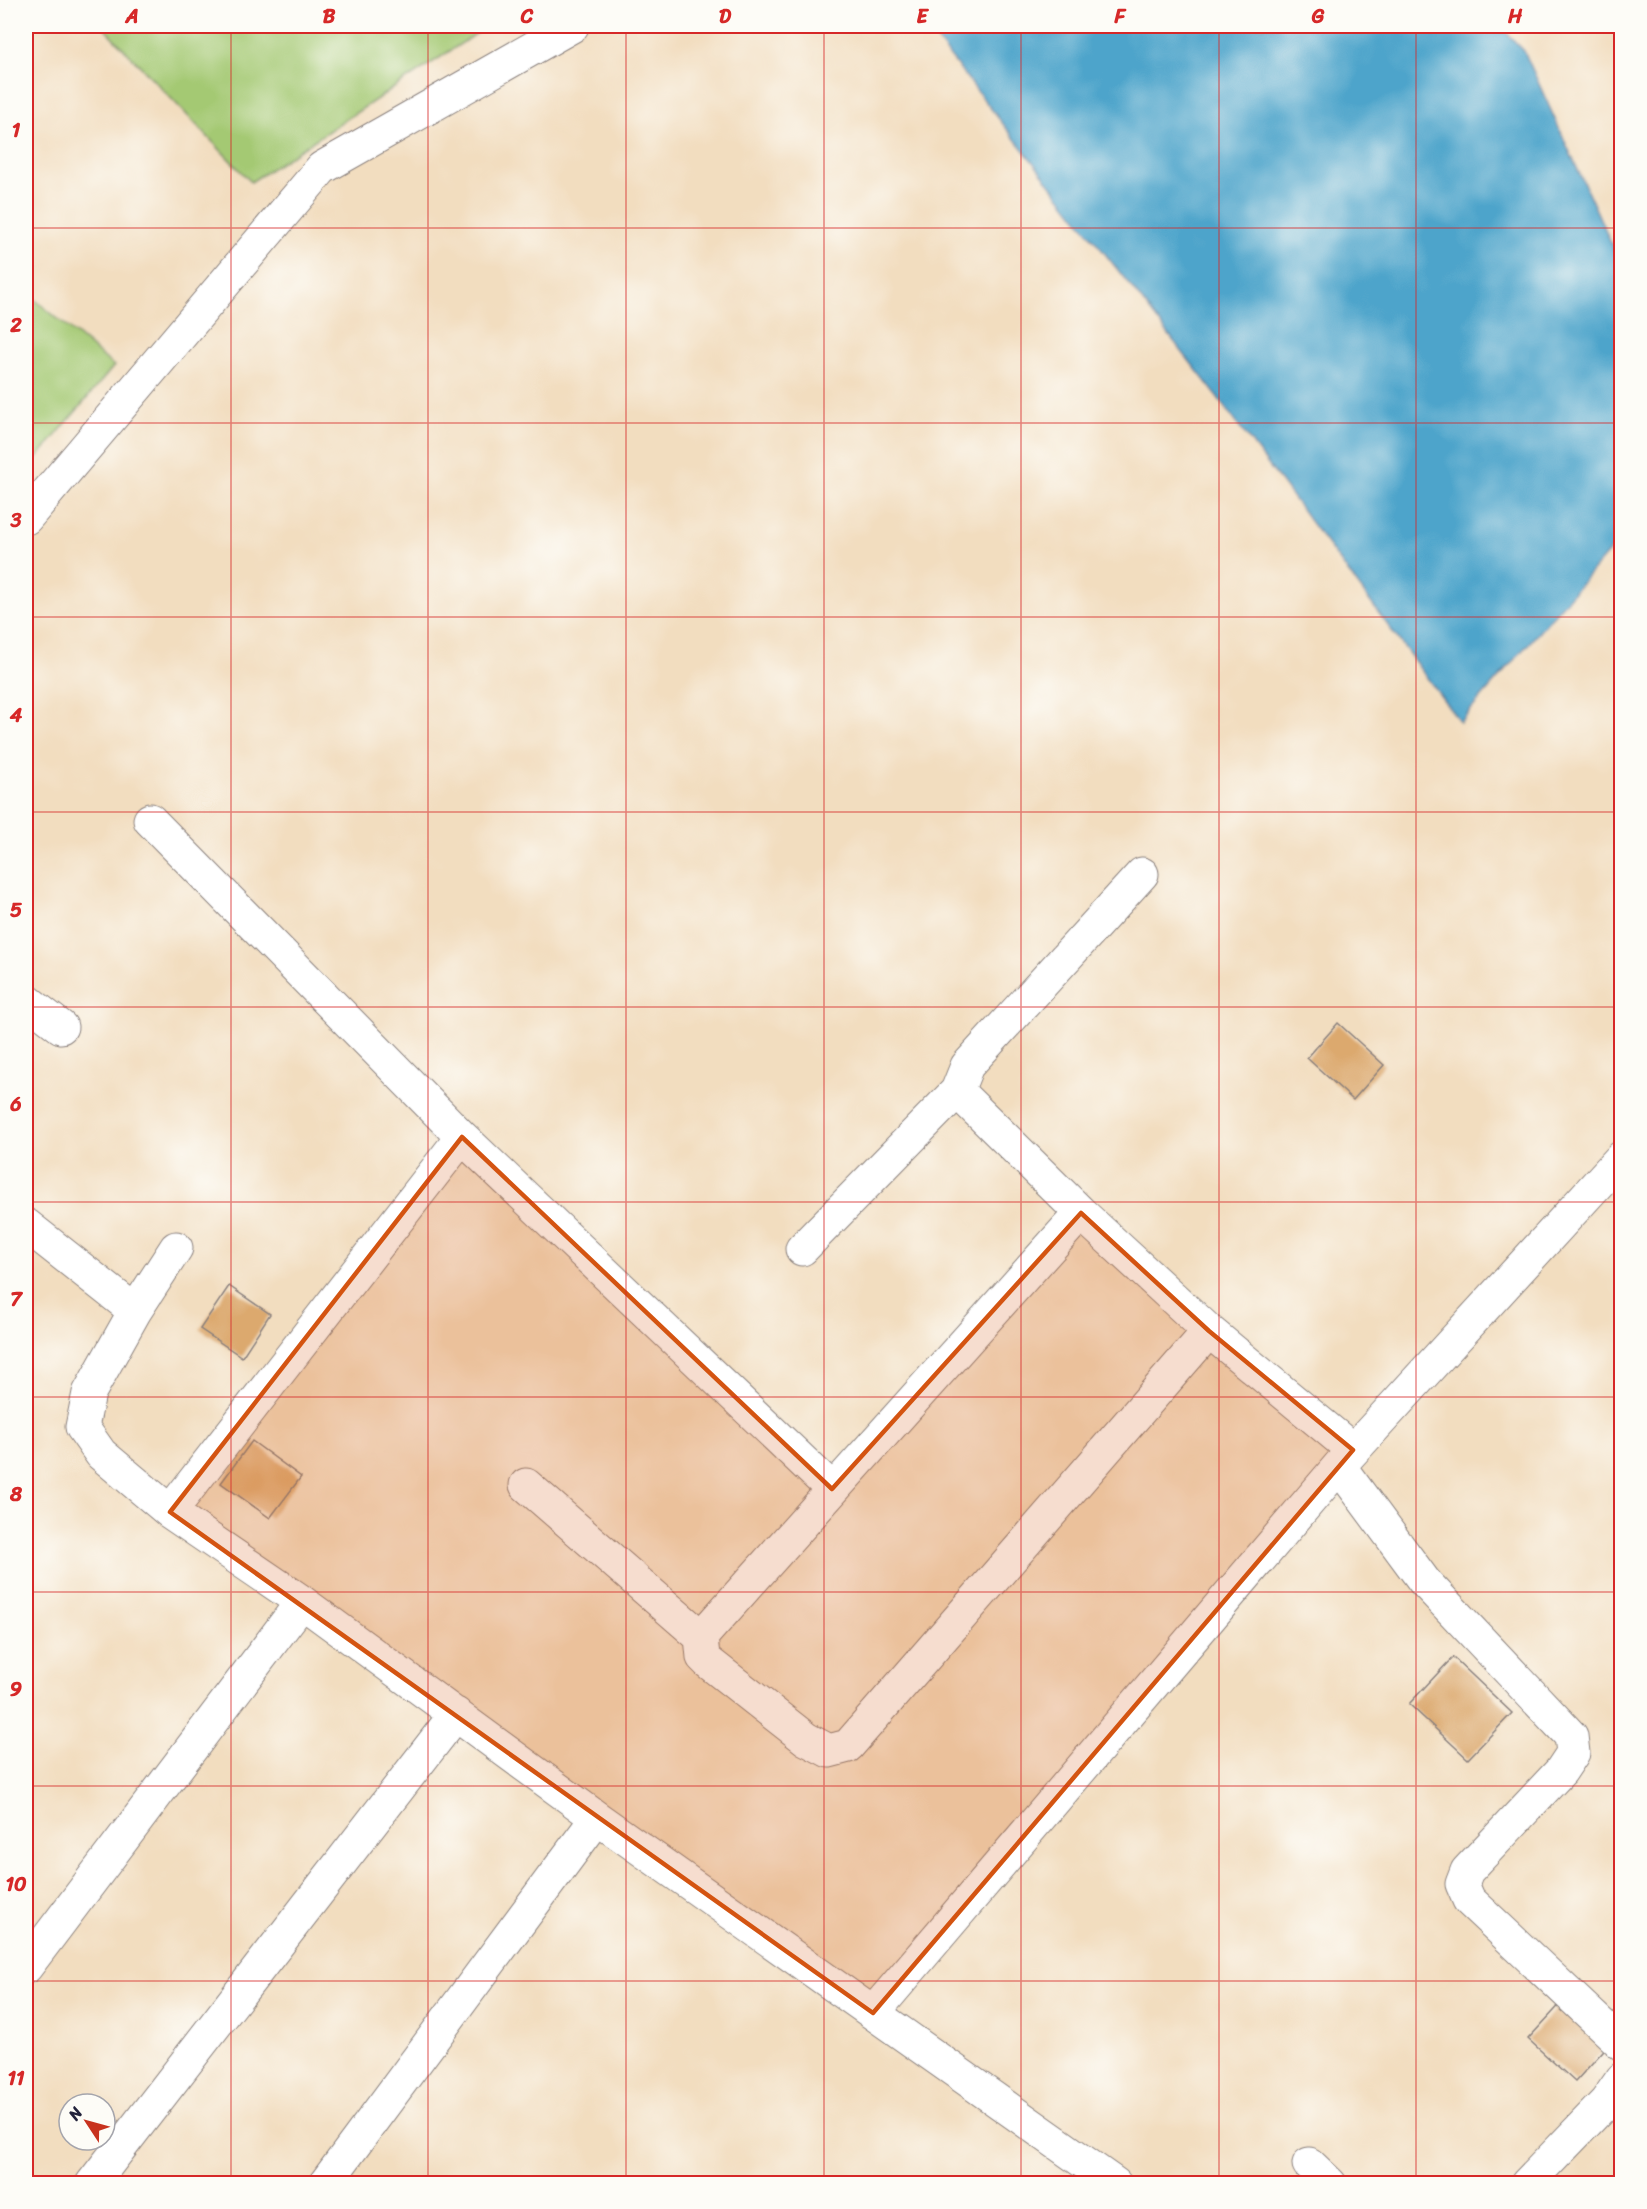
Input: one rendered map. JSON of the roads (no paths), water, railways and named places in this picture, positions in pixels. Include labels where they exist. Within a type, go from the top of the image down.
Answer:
[{"type":"street","points":[[26,518],[322,168],[572,26]]},
{"type":"street","points":[[150,820],[462,1137],[832,1489]]},
{"type":"street","points":[[802,1249],[957,1091],[967,1066],[1142,874]]},
{"type":"street","points":[[26,1000],[61,1027]]},
{"type":"street","points":[[957,1091],[1081,1214],[1346,1458],[1424,1581],[1571,1736],[1573,1753],[1561,1771],[1467,1871],[1462,1884],[1469,1900],[1622,2044]]},
{"type":"street","points":[[171,1512],[462,1137]]},
{"type":"street","points":[[873,2013],[1346,1458],[1622,1157]]},
{"type":"street","points":[[701,1637],[1081,1214]]},
{"type":"street","points":[[26,1226],[135,1311]]},
{"type":"street","points":[[176,1248],[135,1311],[89,1393],[82,1426],[101,1454],[171,1512],[302,1602],[597,1818],[1115,2184]]},
{"type":"street","points":[[526,1485],[701,1637],[703,1657],[708,1662],[806,1739],[829,1751],[848,1746],[1209,1330]]},
{"type":"street","points":[[26,1967],[302,1602]]},
{"type":"street","points":[[93,2184],[456,1714]]},
{"type":"street","points":[[325,2184],[597,1818]]},
{"type":"street","points":[[1527,2184],[1606,2102],[1622,2079]]},
{"type":"water","points":[[926,26],[1500,26],[1524,51],[1621,265],[1621,538],[1460,722],[1213,391]]}]
